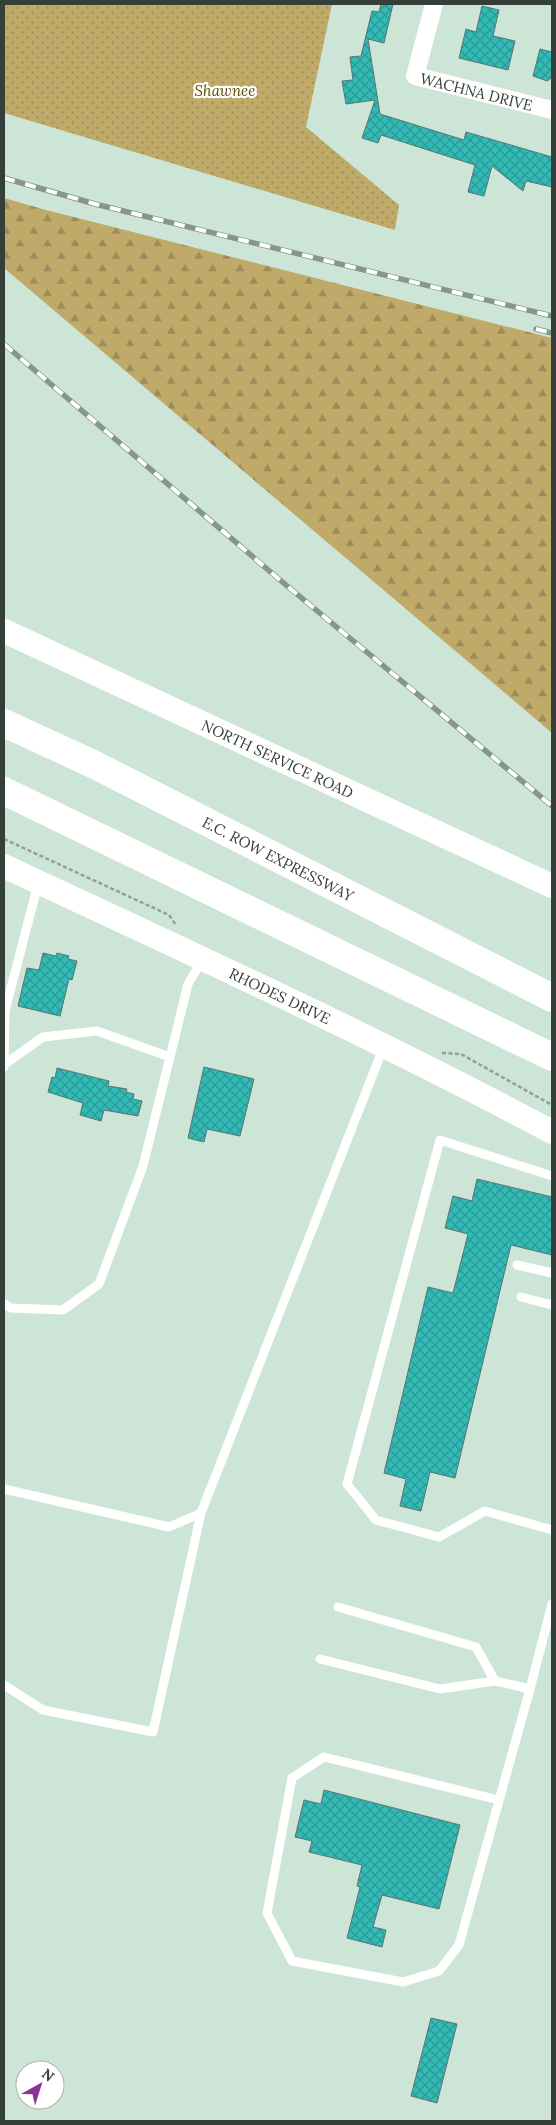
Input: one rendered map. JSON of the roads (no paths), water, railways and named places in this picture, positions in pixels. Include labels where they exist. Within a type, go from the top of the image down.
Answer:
[{"type":"highway","name":"E.C. ROW EXPRESSWAY","points":[[4,723],[95,765],[552,998]]},
{"type":"highway","points":[[4,791],[552,1057]]},
{"type":"street","name":"WACHNA DRIVE","points":[[434,4],[415,76],[552,110]]},
{"type":"street","name":"NORTH SERVICE ROAD","points":[[4,631],[552,886]]},
{"type":"street","name":"RHODES DRIVE","points":[[4,866],[384,1046],[552,1132]]},
{"type":"lane","points":[[4,1066],[5,1011],[38,882]]},
{"type":"lane","points":[[4,1304],[11,1308],[63,1310],[99,1284],[143,1166],[188,984],[203,959]]},
{"type":"lane","points":[[4,1066],[43,1037],[97,1031],[170,1057]]},
{"type":"lane","points":[[4,1685],[43,1710],[153,1732],[201,1513],[384,1046]]},
{"type":"lane","points":[[552,1176],[440,1140],[347,1484],[376,1520],[439,1537],[485,1511],[552,1530]]},
{"type":"lane","points":[[517,1265],[552,1273]]},
{"type":"lane","points":[[521,1297],[552,1305]]},
{"type":"lane","points":[[4,1489],[169,1527],[201,1513]]},
{"type":"lane","points":[[499,1800],[324,1757],[292,1778],[266,1913],[292,1961],[402,1982],[439,1971],[459,1945],[530,1689],[552,1604]]},
{"type":"lane","points":[[338,1607],[476,1647],[495,1681]]},
{"type":"lane","points":[[320,1659],[440,1689],[495,1681],[530,1689]]},
{"type":"railway","points":[[4,178],[95,204],[552,316]]},
{"type":"railway","points":[[536,329],[552,333]]},
{"type":"railway","points":[[4,344],[280,580],[552,806]]},
{"type":"park label","name":"Shawnee","points":[[225,90]]}]
